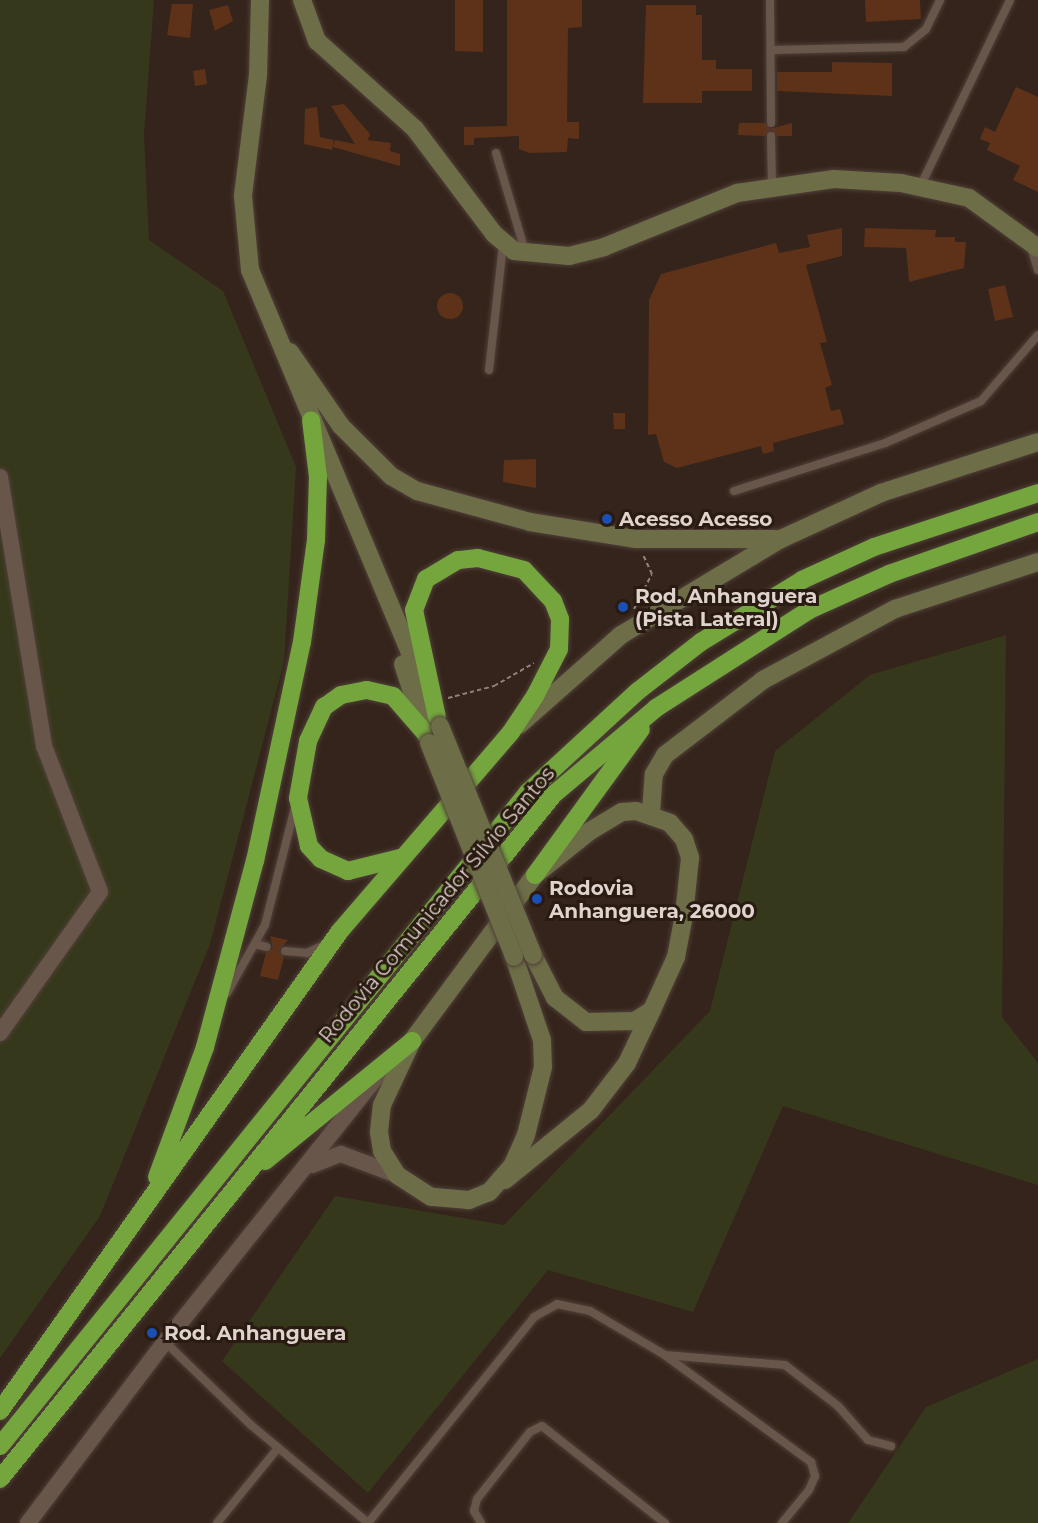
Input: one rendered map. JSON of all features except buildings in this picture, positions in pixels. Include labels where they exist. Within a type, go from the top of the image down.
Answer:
[{"type":"highway","points":[[146,1204],[205,1047],[255,861],[311,590],[318,477],[311,420]]},
{"type":"highway","name":"Rodovia Comunicador Silvio Santos","points":[[0,1446],[528,792],[638,691],[701,642],[802,580],[874,547],[1038,493]]},
{"type":"highway","name":"Rodovia Comunicador Silvio Santos","points":[[0,1479],[554,794],[656,708],[809,610],[889,573],[1038,522]]},
{"type":"highway","points":[[0,1411],[340,931],[511,732],[559,649],[560,619],[553,601],[524,570],[495,561],[458,560],[436,570],[416,595],[418,638],[433,724]]},
{"type":"highway","points":[[402,858],[361,871],[334,866],[309,846],[298,798],[316,717],[341,695],[366,690],[393,696],[433,724]]},
{"type":"highway","points":[[535,875],[656,708]]},
{"type":"highway","points":[[236,1185],[412,1041]]},
{"type":"main road","points":[[260,0],[258,75],[243,196],[250,270],[265,316],[369,560],[433,724],[533,955],[555,998],[586,1022],[635,1021],[652,1010]]},
{"type":"main road","points":[[302,0],[317,41],[415,129],[503,245],[526,254],[569,256],[604,247],[707,203],[772,184],[834,179],[921,185],[969,198],[1033,244]]},
{"type":"main road","points":[[265,316],[341,426],[391,476],[448,503],[635,539],[781,539]]},
{"type":"main road","points":[[511,732],[621,634],[781,539],[881,493],[1038,442]]},
{"type":"main road","points":[[651,813],[654,774],[665,756],[763,680],[894,609],[1038,562]]},
{"type":"main road","points":[[433,724],[514,957],[537,1014],[543,1067],[526,1135],[500,1184]]},
{"type":"main road","points":[[622,812],[651,813],[670,823],[690,858],[676,957],[627,1063],[591,1110],[549,1150],[500,1184],[469,1200],[451,1201],[430,1197],[397,1175],[382,1150],[379,1132],[382,1106],[412,1041],[535,875],[607,820],[622,812]]},
{"type":"street","points":[[0,477],[44,746],[100,892],[0,1033]]},
{"type":"street","points":[[28,1523],[165,1342],[305,1169],[390,1058]]},
{"type":"street","points":[[305,1169],[341,1154],[397,1175]]},
{"type":"lane","points":[[770,0],[771,123]]},
{"type":"lane","points":[[771,50],[904,46],[926,29],[940,0]]},
{"type":"lane","points":[[921,185],[1010,0]]},
{"type":"lane","points":[[771,136],[772,184]]},
{"type":"lane","points":[[496,153],[526,254]]},
{"type":"lane","points":[[1033,244],[1038,270]]},
{"type":"lane","points":[[489,370],[503,245]]},
{"type":"lane","points":[[734,491],[885,443],[981,401],[1038,335]]},
{"type":"lane","points":[[205,1047],[270,909],[298,798]]},
{"type":"lane","points":[[285,951],[313,951],[340,931]]},
{"type":"lane","points":[[255,944],[267,947]]},
{"type":"lane","points":[[165,1342],[278,1448],[368,1523],[543,1310],[556,1304],[590,1311],[665,1355],[811,1462],[812,1483],[782,1523]]},
{"type":"lane","points":[[665,1355],[785,1365],[838,1406],[868,1440],[891,1446]]},
{"type":"lane","points":[[481,1523],[474,1510],[477,1499],[530,1432],[542,1426],[665,1523]]},
{"type":"lane","points":[[217,1523],[278,1448]]},
{"type":"path","points":[[621,634],[651,574],[635,539]]},
{"type":"path","points":[[433,724],[559,649]]},
{"type":"green space","points":[[0,0],[154,0],[144,135],[149,240],[223,291],[296,467],[284,662],[210,944],[100,1216],[0,1358]]},
{"type":"green space","points":[[1006,635],[1002,1017],[1038,1063],[1038,1185],[783,1106],[693,1312],[548,1270],[368,1493],[222,1361],[335,1196],[504,1225],[710,1011],[775,751],[870,675]]},
{"type":"green space","points":[[1038,1359],[1038,1523],[848,1523],[926,1407]]},
{"type":"place","name":"Acesso Acesso","points":[[607,519]]},
{"type":"place","name":"Rod. Anhanguera (Pista Lateral)","points":[[623,607]]},
{"type":"place","name":"Rodovia Anhanguera, 26000","points":[[537,899]]},
{"type":"place","name":"Rod. Anhanguera","points":[[152,1333]]}]
